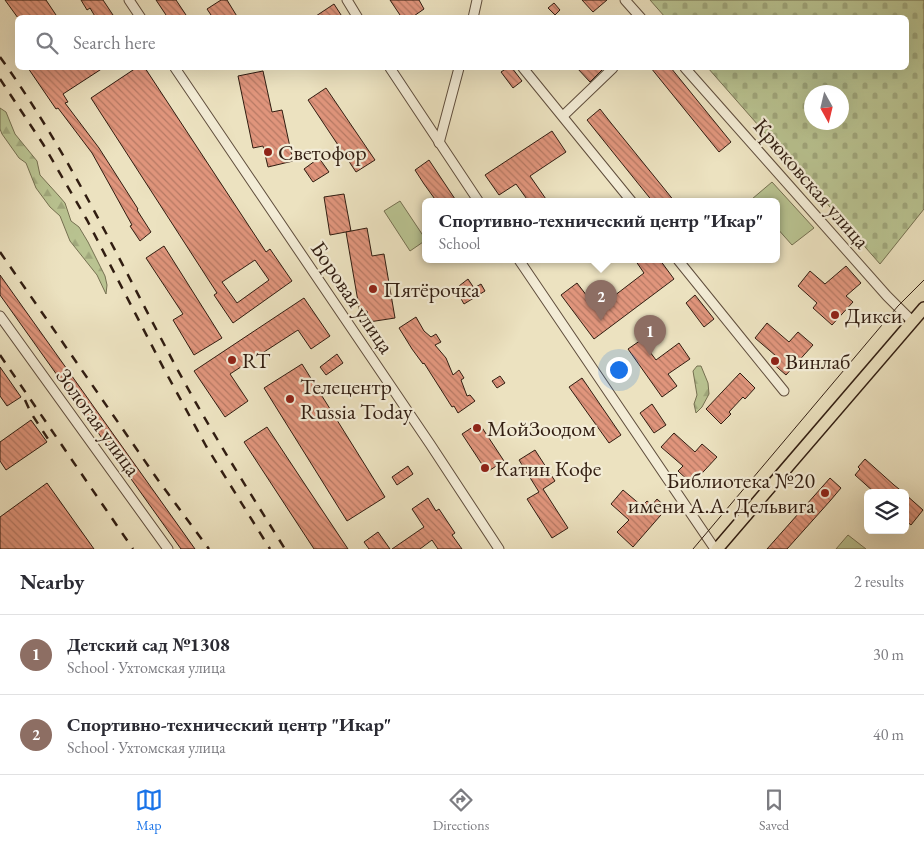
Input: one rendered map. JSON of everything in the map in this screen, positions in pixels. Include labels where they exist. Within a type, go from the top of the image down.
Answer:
[{"type":"main road","points":[[716,549],[924,308]]},
{"type":"street","points":[[129,0],[139,15]]},
{"type":"street","points":[[347,0],[356,15]]},
{"type":"street","points":[[474,14],[477,0]]},
{"type":"street","points":[[625,0],[638,15]]},
{"type":"street","name":"Боровая улица","points":[[176,70],[499,549]]},
{"type":"street","points":[[391,70],[477,198]]},
{"type":"street","points":[[439,143],[458,70]]},
{"type":"street","points":[[525,70],[629,198]]},
{"type":"street","points":[[563,116],[611,70]]},
{"type":"street","name":"Крюковская улица","points":[[687,70],[887,296],[912,321]]},
{"type":"street","points":[[521,263],[716,549]]},
{"type":"street","points":[[680,263],[784,391]]},
{"type":"street","name":"Золотая улица","points":[[0,316],[168,549]]},
{"type":"green space","points":[[650,0],[924,0],[924,209],[880,264],[710,70],[909,70],[909,15],[663,15]]},
{"type":"green space","points":[[0,108],[6,112],[15,134],[37,161],[40,175],[65,203],[71,221],[79,227],[88,242],[105,276],[106,294],[97,275],[70,241],[60,216],[50,207],[36,188],[26,163],[19,158],[2,134],[0,129]]},
{"type":"green space","points":[[772,182],[814,228],[792,245],[780,232],[780,198],[753,198]]},
{"type":"green space","points":[[400,201],[422,234],[422,243],[410,251],[384,211]]},
{"type":"green space","points":[[697,366],[701,366],[708,383],[709,394],[702,407],[696,413],[694,404],[697,395],[693,371]]},
{"type":"green space","points":[[848,535],[866,549],[836,549]]},
{"type":"building","points":[[5,0],[46,0],[56,15],[16,15]]},
{"type":"building","points":[[81,0],[103,0],[113,15],[94,15],[90,8],[87,10]]},
{"type":"building","points":[[156,0],[176,0],[186,15],[166,15]]},
{"type":"building","points":[[221,0],[227,0],[236,15],[211,15],[207,9]]},
{"type":"building","points":[[390,0],[419,0],[424,9],[415,15],[400,15]]},
{"type":"building","points":[[582,0],[607,0],[593,12]]},
{"type":"building","points":[[554,3],[560,10],[555,15],[548,8]]},
{"type":"building","points":[[334,4],[341,15],[318,15]]},
{"type":"building","points":[[29,70],[100,70],[63,94],[68,102],[65,103],[99,148],[151,232],[140,241],[130,226],[132,225],[92,153],[58,108],[56,109]]},
{"type":"building","points":[[133,70],[146,70],[266,252],[270,249],[292,281],[233,323],[214,295],[217,293],[91,98]],"holes":[[[255,260],[269,280],[237,303],[222,282]]]},
{"type":"building","points":[[504,70],[514,70],[522,81],[513,88],[501,72]]},
{"type":"building","points":[[579,70],[602,70],[590,82]]},
{"type":"building","points":[[653,70],[673,70],[731,142],[719,152]]},
{"type":"building","points":[[263,71],[272,112],[282,110],[293,161],[268,167],[263,146],[253,148],[238,76]]},
{"type":"building","points":[[326,88],[375,160],[356,172],[308,100]]},
{"type":"building","points":[[600,109],[672,198],[650,198],[587,120]]},
{"type":"building","points":[[552,131],[566,152],[530,176],[545,198],[526,198],[516,184],[499,195],[485,175]]},
{"type":"building","points":[[319,158],[329,172],[313,182],[304,169]]},
{"type":"building","points":[[429,160],[454,198],[434,198],[415,170]]},
{"type":"building","points":[[344,194],[351,231],[330,235],[324,197]]},
{"type":"building","points":[[367,228],[372,256],[384,254],[395,318],[369,322],[367,311],[360,313],[346,232]]},
{"type":"building","points":[[164,246],[222,338],[194,355],[173,320],[183,314],[146,258]]},
{"type":"building","points":[[637,263],[662,263],[674,279],[594,339],[561,295],[577,283],[597,309],[644,273]]},
{"type":"building","points":[[846,266],[861,283],[846,296],[853,302],[832,325],[813,308],[817,303],[798,286],[810,271],[825,284]]},
{"type":"building","points":[[0,275],[195,549],[181,549],[0,295]]},
{"type":"building","points":[[468,279],[474,288],[481,284],[485,291],[464,304],[460,297],[464,294],[459,286]]},
{"type":"building","points":[[695,295],[714,319],[704,327],[686,303]]},
{"type":"building","name":"RT","points":[[304,298],[330,336],[311,349],[298,330],[230,374],[248,401],[225,417],[194,371]]},
{"type":"building","points":[[416,317],[424,331],[431,337],[436,334],[441,342],[435,345],[446,358],[453,375],[459,370],[464,378],[461,380],[467,396],[470,395],[475,401],[458,413],[454,406],[452,407],[399,328]]},
{"type":"building","points":[[767,323],[789,342],[798,332],[813,345],[786,375],[771,362],[776,356],[755,338]]},
{"type":"building","points":[[641,340],[656,360],[679,343],[690,359],[668,374],[677,386],[662,397],[628,349]]},
{"type":"building","points":[[337,354],[343,363],[326,375],[320,367]]},
{"type":"building","points":[[302,364],[385,497],[347,521],[264,388]]},
{"type":"building","points":[[0,367],[21,397],[7,406],[0,396]]},
{"type":"building","points":[[740,373],[755,388],[745,399],[743,397],[721,424],[706,409]]},
{"type":"building","points":[[500,376],[505,383],[497,388],[492,381]]},
{"type":"building","points":[[582,378],[621,435],[609,443],[569,387]]},
{"type":"building","points":[[652,404],[666,425],[654,433],[640,413]]},
{"type":"building","points":[[31,420],[47,442],[6,470],[0,461],[0,442]]},
{"type":"building","points":[[479,423],[504,461],[487,472],[462,434]]},
{"type":"building","points":[[267,427],[348,549],[314,549],[244,442]]},
{"type":"building","points":[[674,433],[695,452],[702,444],[717,457],[692,484],[678,471],[683,466],[661,447]]},
{"type":"building","points":[[535,450],[555,481],[543,489],[568,528],[552,538],[527,499],[539,492],[519,460]]},
{"type":"building","points":[[865,459],[899,489],[871,489],[855,475],[860,469],[858,467]]},
{"type":"building","points":[[408,466],[413,474],[397,485],[392,477]]},
{"type":"building","points":[[830,478],[841,488],[830,501],[787,549],[767,549]]},
{"type":"building","points":[[47,483],[94,549],[0,549],[0,517]]},
{"type":"building","points":[[623,490],[642,506],[647,501],[652,505],[657,499],[667,508],[633,547],[617,532],[629,520],[611,504]]},
{"type":"building","points":[[428,498],[436,511],[439,509],[455,533],[452,535],[462,549],[438,549],[432,540],[420,549],[392,549],[424,527],[412,509]]},
{"type":"building","points":[[909,498],[923,510],[911,525],[909,523]]},
{"type":"building","points":[[378,532],[390,549],[369,549],[364,542]]},
{"type":"tram line","points":[[693,549],[898,306],[924,280]]},
{"type":"railway","points":[[0,57],[49,131],[113,246],[187,387],[285,549]]},
{"type":"railway","points":[[0,79],[43,144],[87,220],[206,446],[270,549]]},
{"type":"railway","points":[[0,252],[158,480],[209,549]]},
{"type":"railway","points":[[0,355],[133,549]]},
{"type":"railway","points":[[25,400],[48,439]]},
{"type":"place","name":"Светофор","points":[[268,152]]},
{"type":"place","name":"Пятёрочка","points":[[373,289]]},
{"type":"place","name":"Дикси","points":[[835,315]]},
{"type":"place","name":"Спортивно-технический центр \"Икар\"","points":[[601,321]]},
{"type":"place","name":"Детский сад №1308","points":[[650,356]]},
{"type":"place","name":"RT","points":[[232,360]]},
{"type":"place","name":"Винлаб","points":[[775,361]]},
{"type":"place","name":"Телецентр Russia Today","points":[[290,399]]},
{"type":"place","name":"МойЗоодом","points":[[477,428]]},
{"type":"place","name":"Катин Кофе","points":[[485,468]]},
{"type":"place","name":"Библиотека №20 имени А.А. Дельвига","points":[[825,493]]}]
